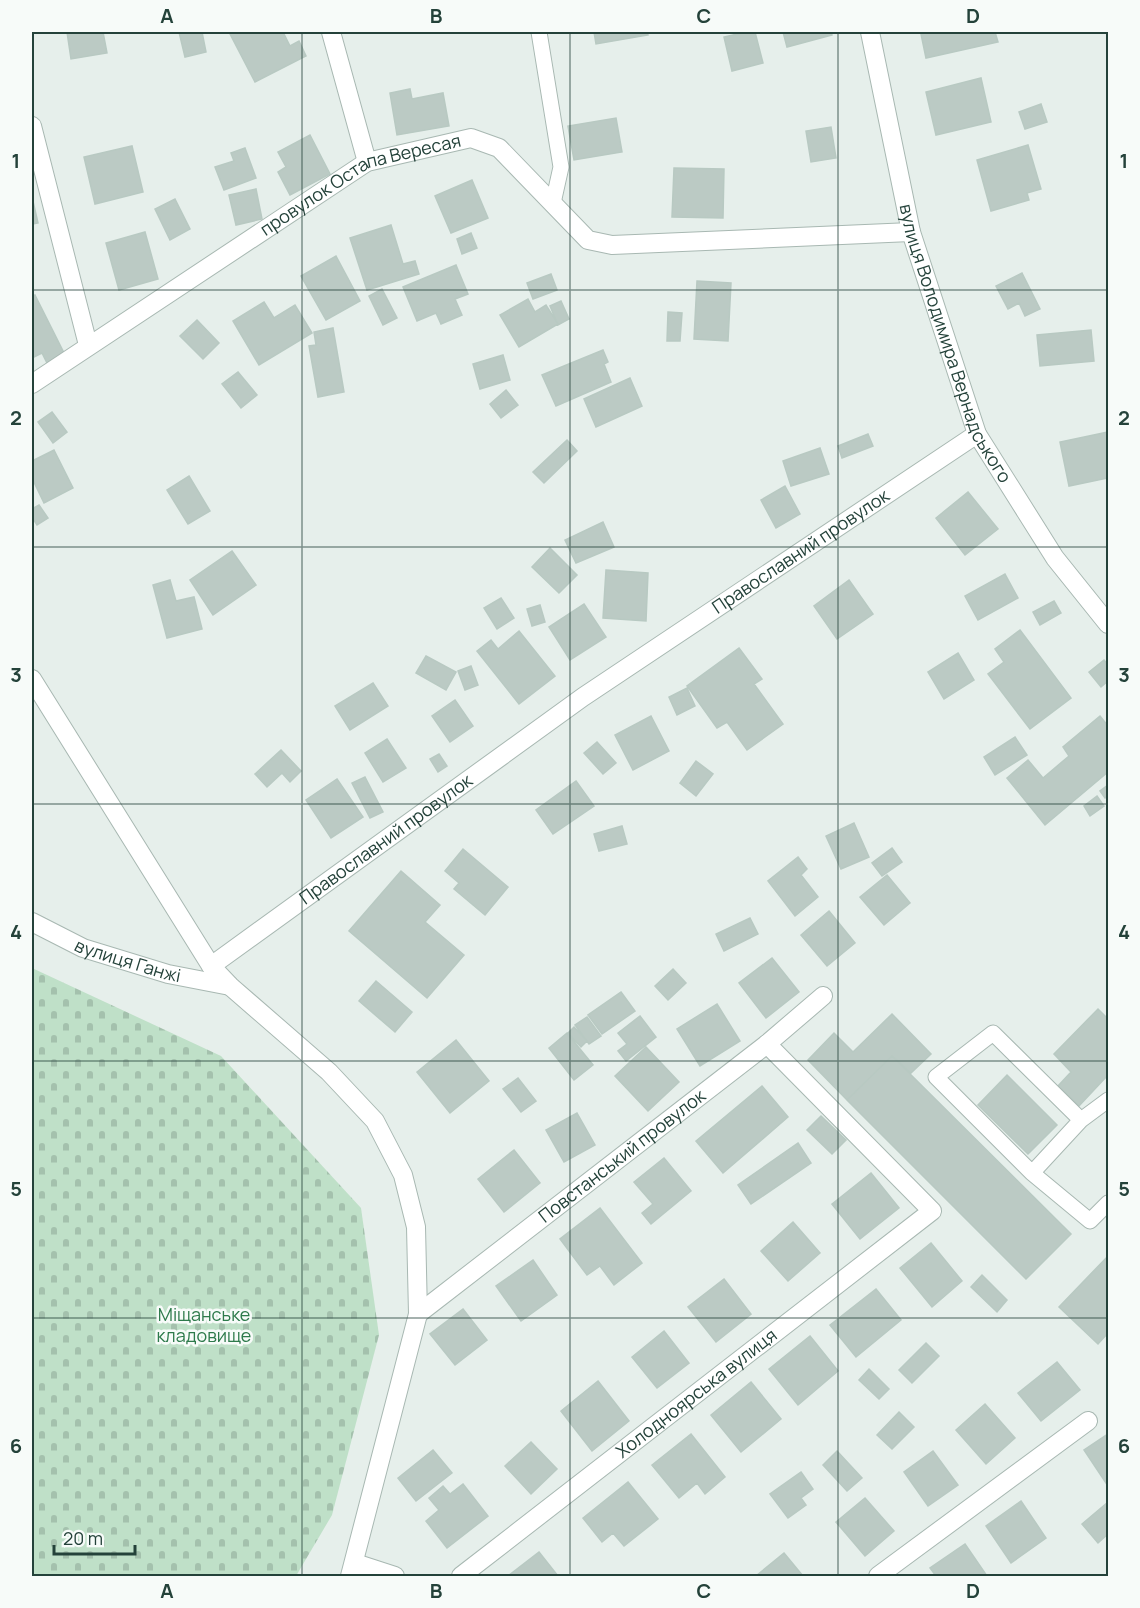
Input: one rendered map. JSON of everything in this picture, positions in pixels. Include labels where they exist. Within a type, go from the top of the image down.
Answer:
[{"type":"street","points":[[332,32],[367,162]]},
{"type":"street","name":"вулиця Володимира Вернадського","points":[[870,32],[911,232],[977,435],[1055,558],[1108,624]]},
{"type":"street","points":[[32,126],[88,345]]},
{"type":"street","name":"провулок Остапа Вересая","points":[[32,384],[367,162],[471,138],[499,148],[588,240],[612,245],[911,232]]},
{"type":"street","name":"Православний провулок","points":[[211,966],[583,697],[977,435]]},
{"type":"street","points":[[32,679],[211,966],[230,986],[329,1072],[375,1121],[403,1175],[416,1227],[418,1314],[353,1570],[394,1576]]},
{"type":"street","name":"вулиця Ганжі","points":[[32,922],[82,948],[168,974],[230,986]]},
{"type":"street","name":"Повстанський провулок","points":[[418,1314],[766,1044],[824,996]]},
{"type":"street","name":"Холодноярська вулиця","points":[[461,1576],[932,1211],[766,1044]]},
{"type":"street","points":[[878,1576],[1088,1421]]},
{"type":"lane","points":[[539,32],[561,167],[553,203]]},
{"type":"lane","points":[[1081,1120],[993,1033],[936,1077],[1032,1173],[1090,1221],[1108,1203]]},
{"type":"lane","points":[[1032,1173],[1081,1120],[1108,1100]]},
{"type":"green space","name":"Міщанське кладовище","points":[[32,968],[221,1056],[361,1208],[379,1335],[332,1515],[296,1576],[32,1576]]},
{"type":"building","points":[[67,32],[103,32],[107,53],[71,59]]},
{"type":"building","points":[[179,32],[202,32],[206,52],[185,57]]},
{"type":"building","points":[[229,32],[283,32],[290,46],[299,41],[306,56],[255,82]]},
{"type":"building","points":[[594,32],[647,32],[648,35],[596,44]]},
{"type":"building","points":[[755,32],[763,63],[732,71],[724,37]]},
{"type":"building","points":[[783,32],[831,32],[832,35],[787,47]]},
{"type":"building","points":[[995,32],[998,42],[926,58],[921,34]]},
{"type":"building","points":[[981,78],[991,122],[936,135],[926,92]]},
{"type":"building","points":[[410,89],[412,99],[443,93],[449,126],[397,135],[390,93]]},
{"type":"building","points":[[1041,104],[1047,122],[1025,129],[1019,112]]},
{"type":"building","points":[[616,118],[622,152],[574,160],[568,126]]},
{"type":"building","points":[[831,127],[836,158],[811,162],[806,131]]},
{"type":"building","points":[[310,135],[330,174],[290,195],[278,172],[286,167],[278,152]]},
{"type":"building","points":[[1028,145],[1041,189],[1027,193],[1029,200],[991,211],[977,160]]},
{"type":"building","points":[[132,146],[143,192],[95,204],[84,157]]},
{"type":"building","points":[[245,148],[256,178],[224,190],[215,167],[234,161],[231,153]]},
{"type":"building","points":[[674,168],[724,169],[723,218],[672,217]]},
{"type":"building","points":[[472,180],[488,218],[451,233],[435,196]]},
{"type":"building","points":[[256,189],[262,219],[236,225],[229,195]]},
{"type":"building","points":[[32,197],[38,223],[32,224]]},
{"type":"building","points":[[175,199],[190,229],[170,240],[155,209]]},
{"type":"building","points":[[391,225],[403,264],[415,261],[419,274],[367,290],[350,238]]},
{"type":"building","points":[[145,232],[158,279],[119,290],[106,243]]},
{"type":"building","points":[[471,233],[477,248],[462,254],[457,239]]},
{"type":"building","points":[[336,256],[360,301],[326,320],[301,276]]},
{"type":"building","points":[[456,265],[468,294],[455,299],[462,315],[441,324],[436,313],[417,321],[403,287]]},
{"type":"building","points":[[1022,273],[1040,309],[1025,316],[1019,303],[1008,309],[996,286]]},
{"type":"building","points":[[551,274],[557,290],[533,299],[527,283]]},
{"type":"building","points":[[697,281],[731,283],[728,341],[694,339]]},
{"type":"building","points":[[382,289],[397,318],[383,325],[369,296]]},
{"type":"building","points":[[35,295],[65,355],[47,363],[42,353],[32,358],[32,296]]},
{"type":"building","points":[[528,299],[535,312],[546,305],[558,324],[519,347],[500,315]]},
{"type":"building","points":[[561,301],[569,319],[558,325],[550,306]]},
{"type":"building","points":[[264,302],[274,318],[295,305],[312,333],[259,365],[233,321]]},
{"type":"building","points":[[668,312],[682,313],[680,341],[667,341]]},
{"type":"building","points":[[197,320],[219,343],[203,359],[180,336]]},
{"type":"building","points":[[333,328],[344,392],[318,397],[309,346],[316,345],[314,332]]},
{"type":"building","points":[[1091,330],[1094,361],[1040,366],[1037,335]]},
{"type":"building","points":[[603,350],[608,362],[604,364],[611,382],[556,406],[542,375]]},
{"type":"building","points":[[503,355],[510,380],[480,389],[473,364]]},
{"type":"building","points":[[238,372],[257,395],[241,408],[222,384]]},
{"type":"building","points":[[630,378],[642,406],[596,427],[584,399]]},
{"type":"building","points":[[506,390],[518,405],[501,418],[490,404]]},
{"type":"building","points":[[52,412],[67,432],[53,443],[38,422]]},
{"type":"building","points":[[1108,432],[1108,478],[1069,486],[1060,442]]},
{"type":"building","points":[[868,434],[873,446],[842,458],[838,446]]},
{"type":"building","points":[[567,440],[577,451],[544,483],[533,472]]},
{"type":"building","points":[[820,448],[829,474],[791,486],[783,461]]},
{"type":"building","points":[[54,450],[73,488],[44,503],[32,478],[32,461]]},
{"type":"building","points":[[189,476],[210,511],[188,524],[167,490]]},
{"type":"building","points":[[785,486],[800,514],[776,528],[761,500]]},
{"type":"building","points":[[968,492],[998,529],[965,555],[936,518]]},
{"type":"building","points":[[39,505],[48,518],[37,525],[32,517],[32,509]]},
{"type":"building","points":[[603,522],[614,547],[576,563],[565,540]]},
{"type":"building","points":[[550,548],[577,575],[559,593],[532,567]]},
{"type":"building","points":[[232,551],[256,585],[213,615],[190,580]]},
{"type":"building","points":[[606,570],[648,573],[646,621],[603,618]]},
{"type":"building","points":[[1005,574],[1018,598],[978,620],[965,596]]},
{"type":"building","points":[[170,580],[176,601],[194,597],[202,629],[167,638],[153,585]]},
{"type":"building","points":[[849,580],[873,614],[837,639],[814,606]]},
{"type":"building","points":[[501,598],[514,618],[497,629],[484,608]]},
{"type":"building","points":[[1054,601],[1061,613],[1040,625],[1033,612]]},
{"type":"building","points":[[584,604],[606,637],[570,660],[549,627]]},
{"type":"building","points":[[540,605],[545,622],[532,626],[527,609]]},
{"type":"building","points":[[1020,630],[1071,698],[1030,729],[988,674],[1004,662],[995,649]]},
{"type":"building","points":[[519,631],[555,676],[519,704],[477,651],[491,640],[498,649]]},
{"type":"building","points":[[739,648],[762,679],[754,684],[783,724],[747,750],[727,722],[717,728],[687,686]]},
{"type":"building","points":[[958,653],[974,680],[944,699],[928,672]]},
{"type":"building","points":[[426,656],[456,672],[446,690],[416,673]]},
{"type":"building","points":[[1104,660],[1108,665],[1108,681],[1101,687],[1089,672]]},
{"type":"building","points":[[471,666],[478,685],[465,690],[458,671]]},
{"type":"building","points":[[373,683],[388,706],[350,730],[335,706]]},
{"type":"building","points":[[687,688],[695,706],[677,715],[669,697]]},
{"type":"building","points":[[455,700],[473,726],[450,742],[432,716]]},
{"type":"building","points":[[651,716],[669,751],[633,770],[615,735]]},
{"type":"building","points":[[1100,716],[1108,726],[1108,772],[1045,825],[1007,778],[1028,760],[1043,778],[1069,756],[1063,747]]},
{"type":"building","points":[[1015,737],[1027,755],[995,775],[984,757]]},
{"type":"building","points":[[387,739],[406,768],[383,782],[365,753]]},
{"type":"building","points":[[597,742],[616,763],[603,774],[584,753]]},
{"type":"building","points":[[281,750],[301,771],[290,782],[282,773],[267,787],[255,774]]},
{"type":"building","points":[[439,754],[447,766],[438,772],[430,759]]},
{"type":"building","points":[[696,761],[713,774],[696,796],[680,783]]},
{"type":"building","points":[[365,777],[383,812],[370,818],[352,783]]},
{"type":"building","points":[[337,779],[363,817],[331,838],[306,800]]},
{"type":"building","points":[[576,781],[594,806],[553,834],[536,810]]},
{"type":"building","points":[[1108,785],[1108,796],[1105,798],[1100,791]]},
{"type":"building","points":[[1097,796],[1104,806],[1090,816],[1084,806]]},
{"type":"building","points":[[854,823],[869,857],[841,869],[826,836]]},
{"type":"building","points":[[622,826],[627,844],[599,851],[594,834]]},
{"type":"building","points":[[892,848],[902,862],[882,876],[872,863]]},
{"type":"building","points":[[463,849],[508,887],[485,915],[454,889],[459,883],[445,871]]},
{"type":"building","points":[[798,857],[807,869],[801,875],[818,897],[795,916],[768,881]]},
{"type":"building","points":[[401,871],[440,905],[425,922],[464,955],[427,998],[349,931]]},
{"type":"building","points":[[887,875],[910,903],[884,925],[860,897]]},
{"type":"building","points":[[829,911],[855,943],[827,966],[801,935]]},
{"type":"building","points":[[750,918],[758,934],[724,951],[716,934]]},
{"type":"building","points":[[772,958],[799,992],[766,1018],[739,983]]},
{"type":"building","points":[[673,969],[686,983],[668,1000],[655,986]]},
{"type":"building","points":[[376,981],[412,1012],[395,1032],[359,1001]]},
{"type":"building","points":[[621,992],[635,1011],[602,1034],[588,1015]]},
{"type":"building","points":[[717,1004],[740,1041],[700,1066],[677,1029]]},
{"type":"building","points":[[1098,1009],[1108,1019],[1108,1075],[1079,1106],[1058,1086],[1071,1072],[1054,1054]]},
{"type":"building","points":[[892,1014],[931,1054],[911,1073],[892,1056],[847,1100],[808,1060],[834,1033],[853,1052]]},
{"type":"building","points":[[640,1016],[656,1037],[626,1061],[618,1051],[627,1044],[618,1033]]},
{"type":"building","points":[[587,1017],[601,1036],[589,1044],[575,1025]]},
{"type":"building","points":[[574,1027],[587,1041],[581,1047],[568,1033]]},
{"type":"building","points":[[567,1033],[593,1065],[574,1080],[549,1048]]},
{"type":"building","points":[[456,1040],[489,1081],[450,1113],[417,1072]]},
{"type":"building","points":[[646,1047],[679,1082],[648,1111],[615,1076]]},
{"type":"building","points":[[892,1056],[1071,1234],[1026,1279],[847,1100]]},
{"type":"building","points":[[1007,1075],[1057,1125],[1028,1154],[978,1105]]},
{"type":"building","points":[[518,1078],[536,1101],[521,1112],[503,1089]]},
{"type":"building","points":[[762,1086],[788,1117],[723,1173],[696,1141]]},
{"type":"building","points":[[577,1113],[595,1145],[564,1162],[546,1130]]},
{"type":"building","points":[[821,1116],[846,1140],[832,1154],[807,1130]]},
{"type":"building","points":[[798,1143],[811,1163],[751,1204],[738,1185]]},
{"type":"building","points":[[514,1150],[540,1183],[504,1212],[478,1179]]},
{"type":"building","points":[[664,1158],[691,1191],[651,1224],[642,1213],[653,1204],[634,1182]]},
{"type":"building","points":[[871,1173],[899,1208],[860,1239],[832,1204]]},
{"type":"building","points":[[600,1208],[642,1263],[614,1285],[600,1266],[587,1275],[560,1239]]},
{"type":"building","points":[[793,1222],[820,1253],[788,1281],[761,1251]]},
{"type":"building","points":[[931,1243],[962,1281],[932,1307],[900,1268]]},
{"type":"building","points":[[1108,1256],[1108,1333],[1098,1344],[1059,1307]]},
{"type":"building","points":[[533,1260],[557,1295],[521,1321],[496,1286]]},
{"type":"building","points":[[982,1275],[1007,1300],[997,1312],[971,1287]]},
{"type":"building","points":[[724,1279],[751,1314],[716,1342],[688,1307]]},
{"type":"building","points":[[876,1289],[901,1320],[856,1357],[830,1325]]},
{"type":"building","points":[[463,1309],[487,1340],[455,1365],[430,1334]]},
{"type":"building","points":[[664,1331],[689,1363],[657,1388],[632,1357]]},
{"type":"building","points":[[810,1336],[838,1371],[798,1405],[769,1369]]},
{"type":"building","points":[[926,1343],[939,1356],[912,1383],[899,1370]]},
{"type":"building","points":[[1057,1362],[1080,1390],[1041,1421],[1018,1393]]},
{"type":"building","points":[[869,1369],[889,1389],[879,1399],[859,1380]]},
{"type":"building","points":[[598,1381],[629,1421],[592,1451],[561,1411]]},
{"type":"building","points":[[751,1382],[781,1419],[741,1452],[711,1415]]},
{"type":"building","points":[[985,1404],[1015,1438],[986,1464],[956,1430]]},
{"type":"building","points":[[899,1412],[914,1427],[892,1449],[877,1435]]},
{"type":"building","points":[[691,1434],[725,1477],[705,1494],[697,1483],[679,1498],[652,1465]]},
{"type":"building","points":[[1108,1434],[1108,1486],[1084,1450]]},
{"type":"building","points":[[531,1442],[557,1469],[531,1494],[505,1466]]},
{"type":"building","points":[[433,1450],[452,1473],[416,1501],[398,1478]]},
{"type":"building","points":[[837,1451],[862,1478],[847,1491],[823,1465]]},
{"type":"building","points":[[933,1451],[958,1485],[928,1506],[904,1472]]},
{"type":"building","points":[[801,1472],[813,1489],[801,1498],[806,1505],[788,1518],[770,1494]]},
{"type":"building","points":[[628,1482],[658,1519],[624,1546],[613,1533],[602,1542],[583,1518]]},
{"type":"building","points":[[463,1484],[488,1516],[447,1548],[426,1521],[439,1510],[429,1498],[443,1486],[450,1494]]},
{"type":"building","points":[[865,1498],[894,1531],[865,1556],[836,1522]]},
{"type":"building","points":[[1021,1501],[1046,1538],[1011,1563],[986,1526]]},
{"type":"building","points":[[1108,1502],[1108,1534],[1098,1543],[1082,1524]]},
{"type":"building","points":[[965,1544],[987,1576],[936,1576],[930,1568]]},
{"type":"building","points":[[539,1552],[558,1576],[508,1576]]},
{"type":"building","points":[[784,1553],[803,1576],[756,1576]]}]
